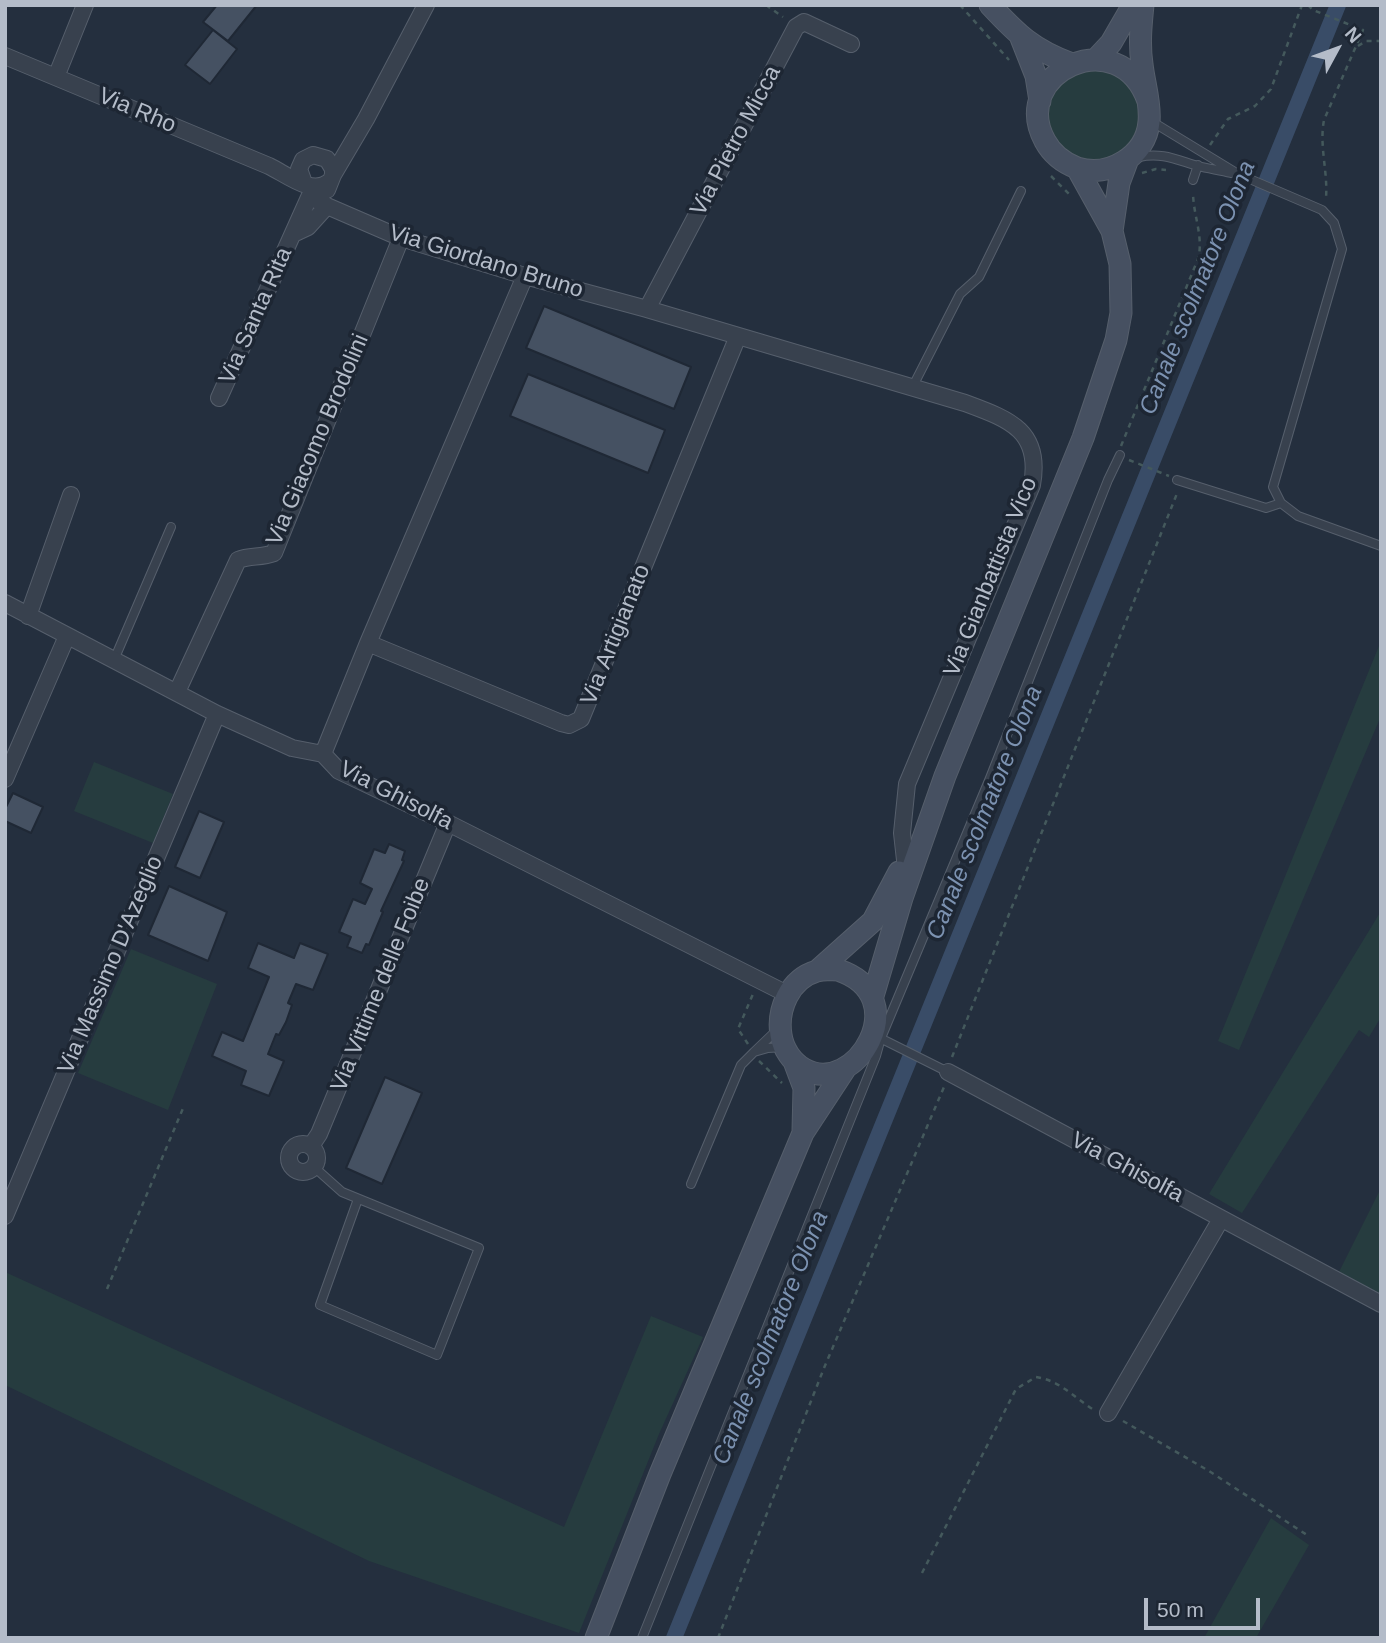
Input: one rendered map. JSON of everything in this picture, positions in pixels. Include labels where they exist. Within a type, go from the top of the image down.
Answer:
[{"type":"main road","points":[[989,5],[1021,38],[1039,50],[1072,64]]},
{"type":"main road","points":[[1097,59],[1111,43],[1133,5]]},
{"type":"main road","points":[[1112,231],[1119,183],[1128,159],[1145,138],[1149,110],[1139,35],[1143,5]]},
{"type":"main road","points":[[1021,38],[1036,76],[1040,101],[1038,119],[1047,144],[1059,158],[1077,168],[1105,169],[1128,159]]},
{"type":"main road","points":[[1040,101],[1054,75],[1072,64],[1097,59],[1111,62],[1129,72],[1139,82],[1149,110]]},
{"type":"main road","points":[[873,996],[902,898],[946,776],[1083,438],[1110,360],[1121,313],[1120,264],[1112,231],[1077,168]]},
{"type":"main road","points":[[803,1133],[804,1088],[779,1021],[787,994],[873,921],[946,776]]},
{"type":"main road","points":[[596,1638],[660,1474],[803,1133],[845,1069],[877,1036],[873,996],[863,983],[851,974],[838,970],[817,971]]},
{"type":"main road","points":[[787,1046],[811,1073],[828,1074],[845,1069]]},
{"type":"street","points":[[56,77],[85,5]]},
{"type":"street","points":[[327,206],[326,197],[331,178],[331,163],[325,157],[313,155],[301,163],[299,175],[308,188],[320,188],[331,178],[426,5]]},
{"type":"street","points":[[796,27],[804,22],[851,44]]},
{"type":"street","name":"Via Pietro Micca","points":[[647,309],[796,27]]},
{"type":"street","name":"Via Rho","points":[[5,56],[269,166],[308,188]]},
{"type":"street","points":[[325,157],[341,149],[358,133]]},
{"type":"street","name":"Via Rho","points":[[269,166],[292,166],[301,163]]},
{"type":"street","name":"Via Giordano Bruno","points":[[308,188],[315,199],[327,206],[401,238],[647,309]]},
{"type":"street","name":"Via Santa Rita","points":[[219,398],[293,234],[308,188]]},
{"type":"street","name":"Via Santa Rita","points":[[293,234],[308,227],[327,206]]},
{"type":"street","name":"Via Giacomo Brodolini","points":[[177,692],[238,560],[247,556],[262,558],[274,553],[401,238]]},
{"type":"street","points":[[323,754],[526,276]]},
{"type":"street","name":"Via Gianbattista Vico","points":[[647,309],[1005,418],[1019,430],[1031,447],[1035,467],[1032,485],[907,784],[902,833],[905,860]]},
{"type":"street","name":"Via Artigianato","points":[[368,643],[561,723],[569,725],[581,719],[738,336]]},
{"type":"street","points":[[28,616],[71,495]]},
{"type":"street","name":"Via Ghisolfa","points":[[5,603],[217,714],[292,748],[323,754],[339,771],[787,994]]},
{"type":"street","points":[[5,779],[68,636]]},
{"type":"street","name":"Via Massimo D'Azeglio","points":[[5,1216],[217,714]]},
{"type":"street","name":"Via Vittime delle Foibe","points":[[311,1146],[319,1133],[447,823]]},
{"type":"street","name":"Via Ghisolfa","points":[[948,1072],[1381,1304]]},
{"type":"street","points":[[302,1143],[311,1146],[317,1153],[314,1167],[306,1172],[297,1171],[288,1160],[293,1147],[302,1143]]},
{"type":"street","points":[[1108,1413],[1221,1219]]},
{"type":"lane","points":[[1149,110],[1205,154],[1238,174],[1322,210],[1334,223],[1342,248],[1273,487],[1281,503],[1298,516],[1381,546]]},
{"type":"lane","points":[[1128,159],[1151,154],[1168,155],[1238,174]]},
{"type":"lane","points":[[1193,180],[1198,165]]},
{"type":"lane","points":[[912,388],[960,294],[979,277],[1021,191]]},
{"type":"lane","points":[[642,1638],[876,1056],[877,1036],[990,779],[1120,455]]},
{"type":"lane","points":[[1177,480],[1266,508],[1281,503]]},
{"type":"lane","points":[[114,660],[171,527]]},
{"type":"lane","name":"Via Ghisolfa","points":[[877,1036],[948,1072]]},
{"type":"lane","points":[[754,1052],[787,1046]]},
{"type":"lane","points":[[691,1184],[741,1065],[754,1052],[787,1046]]},
{"type":"lane","points":[[314,1167],[342,1192],[479,1248],[437,1355],[320,1305],[358,1199]]},
{"type":"path","points":[[766,5],[796,27]]},
{"type":"path","points":[[1205,154],[1228,119],[1255,106],[1271,89],[1302,5]]},
{"type":"path","points":[[1308,5],[1313,10],[1363,30],[1329,107],[1321,134],[1327,185],[1322,210]]},
{"type":"path","points":[[1355,49],[1366,41],[1381,41]]},
{"type":"path","points":[[718,1638],[824,1368],[943,1089],[955,1045],[1180,488],[1177,480],[1134,461]]},
{"type":"path","points":[[107,1289],[184,1106]]},
{"type":"path","points":[[922,1573],[1016,1389],[1036,1377],[1055,1382],[1092,1409],[1108,1413],[1209,1471],[1307,1535]]},
{"type":"green space","points":[[1094,69],[1112,73],[1127,82],[1136,97],[1140,115],[1136,133],[1127,148],[1112,157],[1094,161],[1076,157],[1061,148],[1052,133],[1048,115],[1052,97],[1061,82],[1076,73]]},
{"type":"green space","points":[[1381,641],[1381,716],[1239,1050],[1218,1041]]},
{"type":"green space","points":[[94,762],[173,794],[153,843],[74,811]]},
{"type":"green space","points":[[1381,911],[1381,1017],[1369,1037],[1359,1030],[1242,1213],[1209,1194]]},
{"type":"green space","points":[[131,949],[217,984],[168,1110],[78,1073]]},
{"type":"green space","points":[[1381,1188],[1381,1294],[1339,1272]]},
{"type":"green space","points":[[5,1272],[564,1527],[651,1316],[703,1337],[659,1434],[579,1633],[369,1561],[5,1385]]},
{"type":"green space","points":[[1271,1518],[1309,1545],[1256,1638],[1204,1638]]},
{"type":"building","points":[[217,5],[257,5],[228,41],[203,22]]},
{"type":"building","points":[[213,30],[237,49],[210,84],[185,65]]},
{"type":"building","points":[[544,306],[691,367],[674,409],[526,348]]},
{"type":"building","points":[[528,374],[665,430],[648,473],[510,416]]},
{"type":"building","points":[[13,793],[43,807],[31,833],[5,821],[5,809]]},
{"type":"building","points":[[199,811],[224,822],[200,878],[175,867]]},
{"type":"building","points":[[389,844],[405,851],[404,861],[369,945],[366,944],[362,953],[347,947],[351,937],[339,932],[353,899],[365,904],[372,889],[360,883],[374,849],[385,853]]},
{"type":"building","points":[[169,886],[227,912],[208,961],[148,935]]},
{"type":"building","points":[[258,943],[294,958],[300,943],[328,954],[313,990],[296,984],[288,1003],[292,1005],[286,1022],[279,1035],[276,1034],[268,1054],[284,1061],[269,1096],[241,1085],[246,1071],[212,1056],[222,1032],[243,1041],[269,977],[248,968]]},
{"type":"building","points":[[385,1077],[422,1093],[382,1184],[346,1168]]},
{"type":"waterway","name":"Canale scolmatore Olona","points":[[674,1638],[1338,5]]}]
